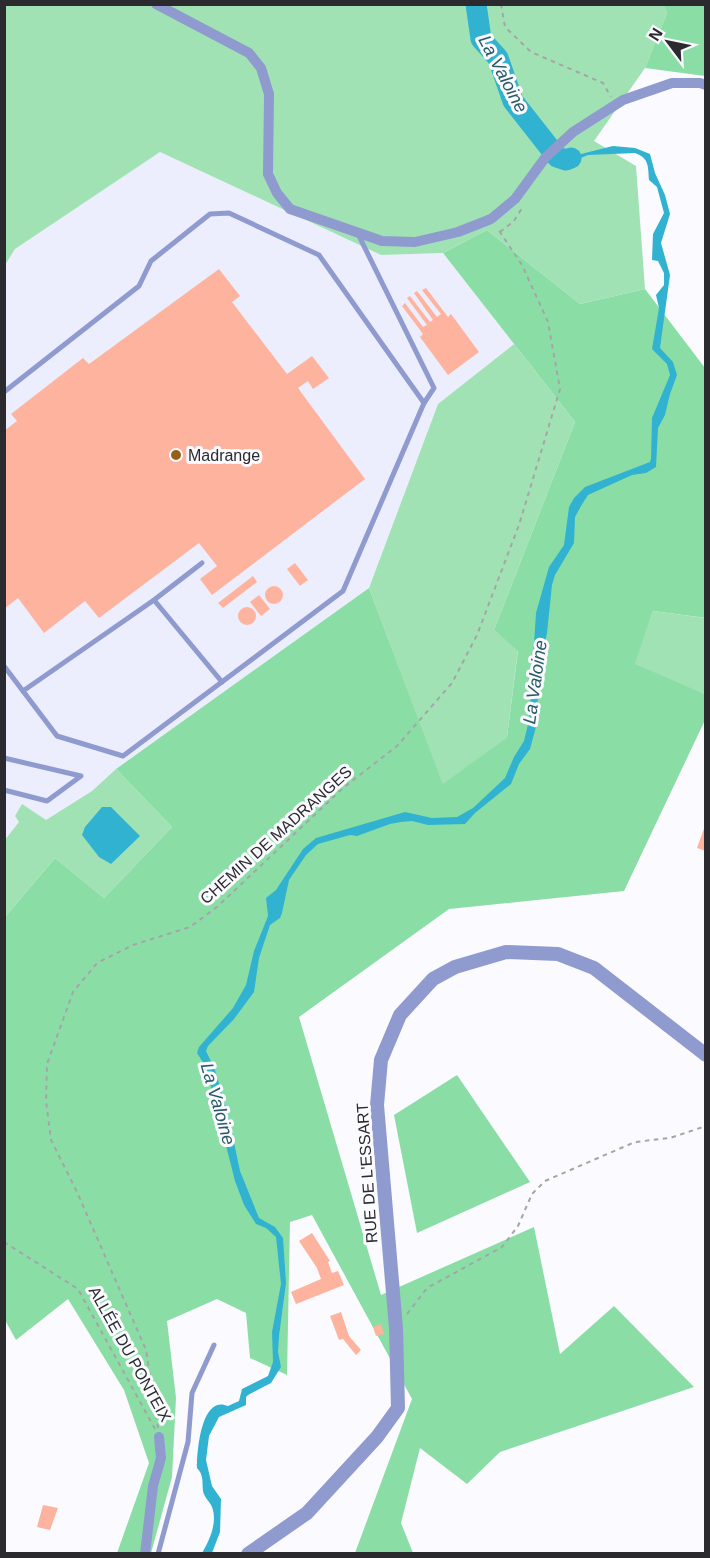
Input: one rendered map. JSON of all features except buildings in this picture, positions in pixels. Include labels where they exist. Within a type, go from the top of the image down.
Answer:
[{"type":"street","points":[[156,4],[249,53],[261,68],[269,94],[268,174],[277,194],[290,209],[382,241],[415,242],[458,232],[491,219],[515,199],[545,158],[573,132],[623,100],[672,83],[705,85]]},
{"type":"street","name":"RUE DE L'ESSART","points":[[248,1554],[308,1513],[377,1437],[398,1408],[396,1328],[377,1105],[381,1060],[400,1015],[433,979],[455,967],[506,952],[558,954],[594,968],[705,1055]]},
{"type":"street","name":"ALLÉE DU PONTEIX","points":[[145,1554],[153,1486],[161,1458],[159,1437]]},
{"type":"lane","points":[[4,392],[140,286],[151,261],[210,214],[229,213],[318,255],[424,403]]},
{"type":"lane","points":[[4,666],[57,736],[123,756],[343,591],[424,403],[434,388],[357,232]]},
{"type":"lane","points":[[23,691],[154,600],[202,563]]},
{"type":"lane","points":[[154,600],[222,682]]},
{"type":"lane","points":[[4,758],[81,776],[47,801],[4,790]]},
{"type":"lane","points":[[158,1554],[188,1442],[192,1393],[214,1345]]},
{"type":"path","points":[[501,4],[505,27],[531,52],[603,83],[615,106]]},
{"type":"path","name":"CHEMIN DE MADRANGES","points":[[159,1437],[146,1350],[78,1192],[51,1140],[46,1101],[47,1064],[73,992],[98,963],[133,945],[190,927],[217,907],[343,788],[397,746],[452,683],[477,635],[519,525],[560,389],[548,322],[522,266],[491,219]]},
{"type":"path","points":[[396,1328],[427,1288],[502,1247],[518,1226],[532,1194],[545,1181],[635,1142],[670,1138],[705,1126]]},
{"type":"path","name":"ALLÉE DU PONTEIX","points":[[4,1242],[78,1289],[159,1437]]},
{"type":"shaded area","points":[[160,152],[381,255],[443,253],[514,344],[438,404],[369,588],[116,769],[92,791],[46,820],[19,822],[5,841],[4,265],[15,249]]},
{"type":"green space","points":[[664,4],[667,13],[645,68],[594,141],[636,166],[645,289],[580,304],[487,230],[443,253],[381,255],[160,152],[15,249],[5,265],[5,5]]},
{"type":"green space","points":[[664,5],[705,5],[705,76],[645,68],[667,13]]},
{"type":"green space","points":[[487,230],[580,304],[645,289],[705,368],[706,618],[653,611],[635,664],[705,694],[706,718],[624,891],[449,909],[299,1017],[381,1295],[534,1227],[560,1354],[614,1306],[694,1387],[500,1452],[467,1484],[420,1448],[401,1523],[413,1553],[355,1553],[412,1399],[312,1215],[290,1222],[287,1375],[250,1358],[246,1313],[217,1299],[167,1321],[176,1398],[172,1477],[151,1553],[117,1553],[149,1463],[124,1390],[68,1299],[16,1340],[5,1320],[5,917],[55,858],[104,898],[172,827],[116,769],[369,588],[443,784],[507,737],[518,651],[494,630],[575,422],[443,253]]},
{"type":"green space","points":[[514,344],[575,422],[494,630],[518,650],[507,737],[443,785],[369,588],[438,404]]},
{"type":"green space","points":[[653,611],[705,618],[705,694],[634,665]]},
{"type":"green space","points":[[116,769],[172,827],[104,898],[55,858],[5,917],[4,841],[19,822],[15,816],[22,804],[46,820],[92,791]]},
{"type":"green space","points":[[457,1075],[530,1182],[417,1233],[394,1115]]},
{"type":"water","points":[[475,5],[484,46],[498,58],[513,101],[545,142],[543,150],[510,100],[497,61],[480,43]]},
{"type":"water","points":[[613,146],[635,148],[650,154],[655,173],[665,195],[670,214],[661,243],[670,275],[660,348],[673,362],[677,375],[665,415],[658,428],[656,467],[588,495],[575,517],[574,543],[555,575],[552,585],[547,633],[540,665],[536,727],[530,749],[519,764],[511,784],[465,824],[428,825],[412,821],[390,824],[357,836],[350,835],[318,844],[306,855],[289,880],[280,918],[270,925],[259,958],[254,992],[206,1051],[215,1070],[228,1114],[240,1171],[259,1218],[275,1227],[283,1238],[286,1283],[278,1352],[281,1367],[271,1383],[246,1397],[246,1405],[219,1417],[209,1436],[206,1460],[212,1486],[221,1499],[220,1532],[212,1553],[202,1553],[210,1537],[214,1513],[204,1493],[202,1476],[197,1468],[202,1426],[212,1408],[219,1405],[228,1406],[239,1401],[242,1389],[268,1376],[273,1362],[272,1332],[281,1284],[276,1237],[266,1228],[256,1224],[244,1205],[235,1181],[206,1067],[197,1053],[199,1047],[233,1008],[246,985],[254,951],[268,916],[266,898],[276,890],[303,849],[316,838],[405,812],[432,818],[457,817],[473,808],[505,778],[524,741],[529,720],[536,613],[549,567],[564,545],[569,507],[585,487],[650,462],[652,418],[670,375],[667,364],[652,349],[659,308],[656,295],[664,285],[664,273],[658,261],[652,260],[653,234],[664,213],[657,187],[649,180],[645,160],[635,153],[588,155],[566,164],[555,159],[560,154],[569,157]]},
{"type":"water","points":[[102,807],[111,807],[140,836],[111,864],[99,857],[82,835],[85,827]]},
{"type":"waterway","name":"La Valoine","points":[[476,4],[481,39],[498,58],[513,101],[557,157],[566,160],[571,158]]},
{"type":"place","name":"Madrange","points":[[176,455]]}]
